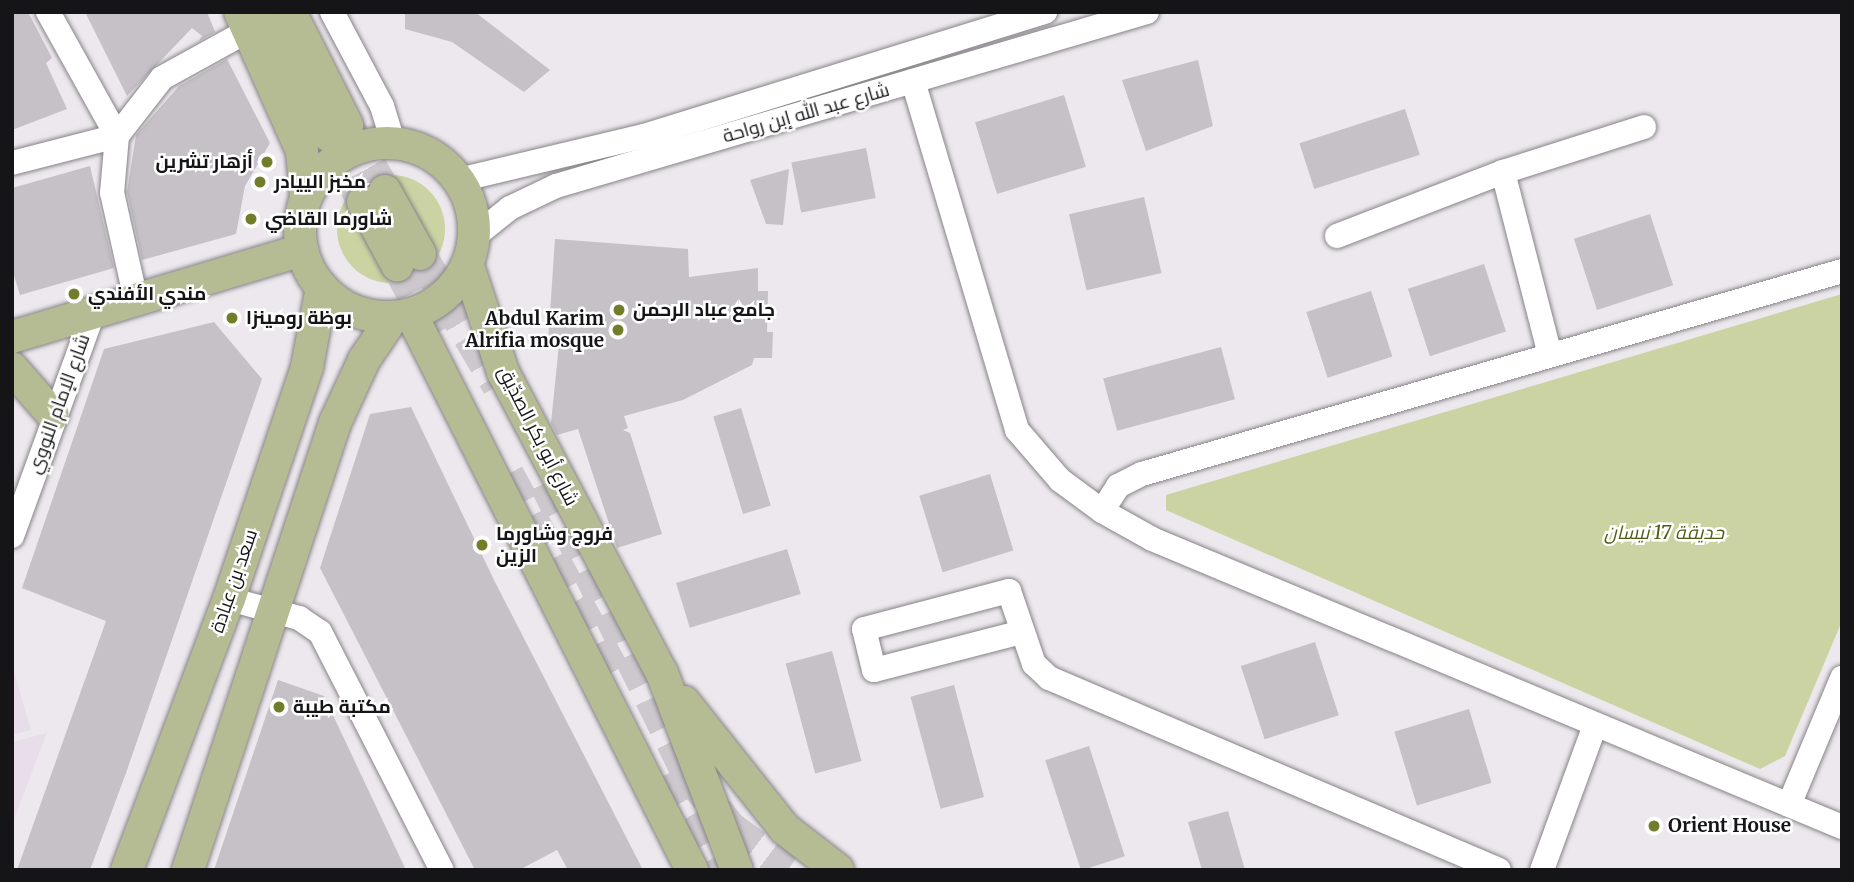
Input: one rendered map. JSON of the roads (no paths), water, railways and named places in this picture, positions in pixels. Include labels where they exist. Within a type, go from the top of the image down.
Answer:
[{"type":"main road","points":[[251,18],[337,130],[290,12]]},
{"type":"main road","points":[[251,18],[302,151],[306,197]]},
{"type":"main road","points":[[393,143],[417,148],[441,161],[459,180],[471,207],[471,251],[454,287],[435,304],[402,316],[366,315],[342,305],[321,288],[302,250],[300,223],[306,197],[317,178],[349,152],[393,143]]},
{"type":"main road","points":[[374,197],[409,260]]},
{"type":"main road","points":[[12,337],[302,250]]},
{"type":"main road","name":"شارع أبو بكر الصدّيق","points":[[471,251],[503,372],[662,673],[737,870]]},
{"type":"main road","name":"سعد بن عبادة","points":[[127,870],[229,599],[307,367],[321,288]]},
{"type":"main road","points":[[188,870],[275,613],[335,423],[364,359],[402,316]]},
{"type":"main road","points":[[402,316],[692,870]]},
{"type":"main road","points":[[12,368],[53,415]]},
{"type":"main road","points":[[662,673],[785,829],[838,870]]},
{"type":"street","points":[[48,12],[117,136]]},
{"type":"street","points":[[332,12],[382,106],[393,143]]},
{"type":"street","name":"شارع عبد الله إبن رواحة","points":[[459,180],[644,136],[1045,12]]},
{"type":"street","name":"شارع عبد الله إبن رواحة","points":[[471,251],[510,208],[556,186],[1147,12]]},
{"type":"street","points":[[136,300],[112,193],[117,136],[162,78],[251,18]]},
{"type":"street","points":[[913,81],[1017,430],[1060,480],[1102,511],[1153,539],[1842,827]]},
{"type":"street","points":[[1337,236],[1503,172],[1644,127]]},
{"type":"street","points":[[12,163],[117,136]]},
{"type":"street","points":[[1503,172],[1550,355]]},
{"type":"street","points":[[1102,511],[1118,486],[1142,474],[1842,271]]},
{"type":"street","name":"شارع الإمام النووي","points":[[12,536],[53,415],[93,313]]},
{"type":"street","points":[[1022,632],[874,670],[864,629],[1009,591],[1034,664],[1049,678],[1499,870]]},
{"type":"street","points":[[229,599],[299,618],[320,632],[442,870]]},
{"type":"street","points":[[1789,805],[1842,678]]},
{"type":"street","points":[[1542,870],[1595,725]]},
{"type":"tunnel","points":[[347,125],[385,191]]},
{"type":"tunnel","points":[[328,135],[363,202]]},
{"type":"tunnel","points":[[420,254],[498,386]]},
{"type":"tunnel","points":[[397,265],[434,335]]},
{"type":"tunnel","points":[[508,474],[619,681]]},
{"type":"tunnel","points":[[545,483],[687,773],[730,827],[788,870]]},
{"type":"tunnel","points":[[669,773],[720,870]]},
{"type":"place","name":"أزهار تشرين","points":[[267,162]]},
{"type":"place","name":"مخبز الييادر","points":[[260,182]]},
{"type":"place","name":"شاورما القاضي","points":[[251,219]]},
{"type":"place","name":"مندي الأفندي","points":[[74,294]]},
{"type":"place","name":"جامع عباد الرحمن","points":[[619,310]]},
{"type":"place","name":"بوظة رومينزا","points":[[232,318]]},
{"type":"place","name":"Abdul Karim Alrifia mosque","points":[[618,330]]},
{"type":"place","name":"فروج وشاورما الزين","points":[[482,545]]},
{"type":"place","name":"مكتبة طيبة","points":[[279,707]]},
{"type":"place","name":"Orient House","points":[[1654,826]]},
{"type":"park label","name":"حديقة 17 نيسان","points":[[1664,533]]}]
